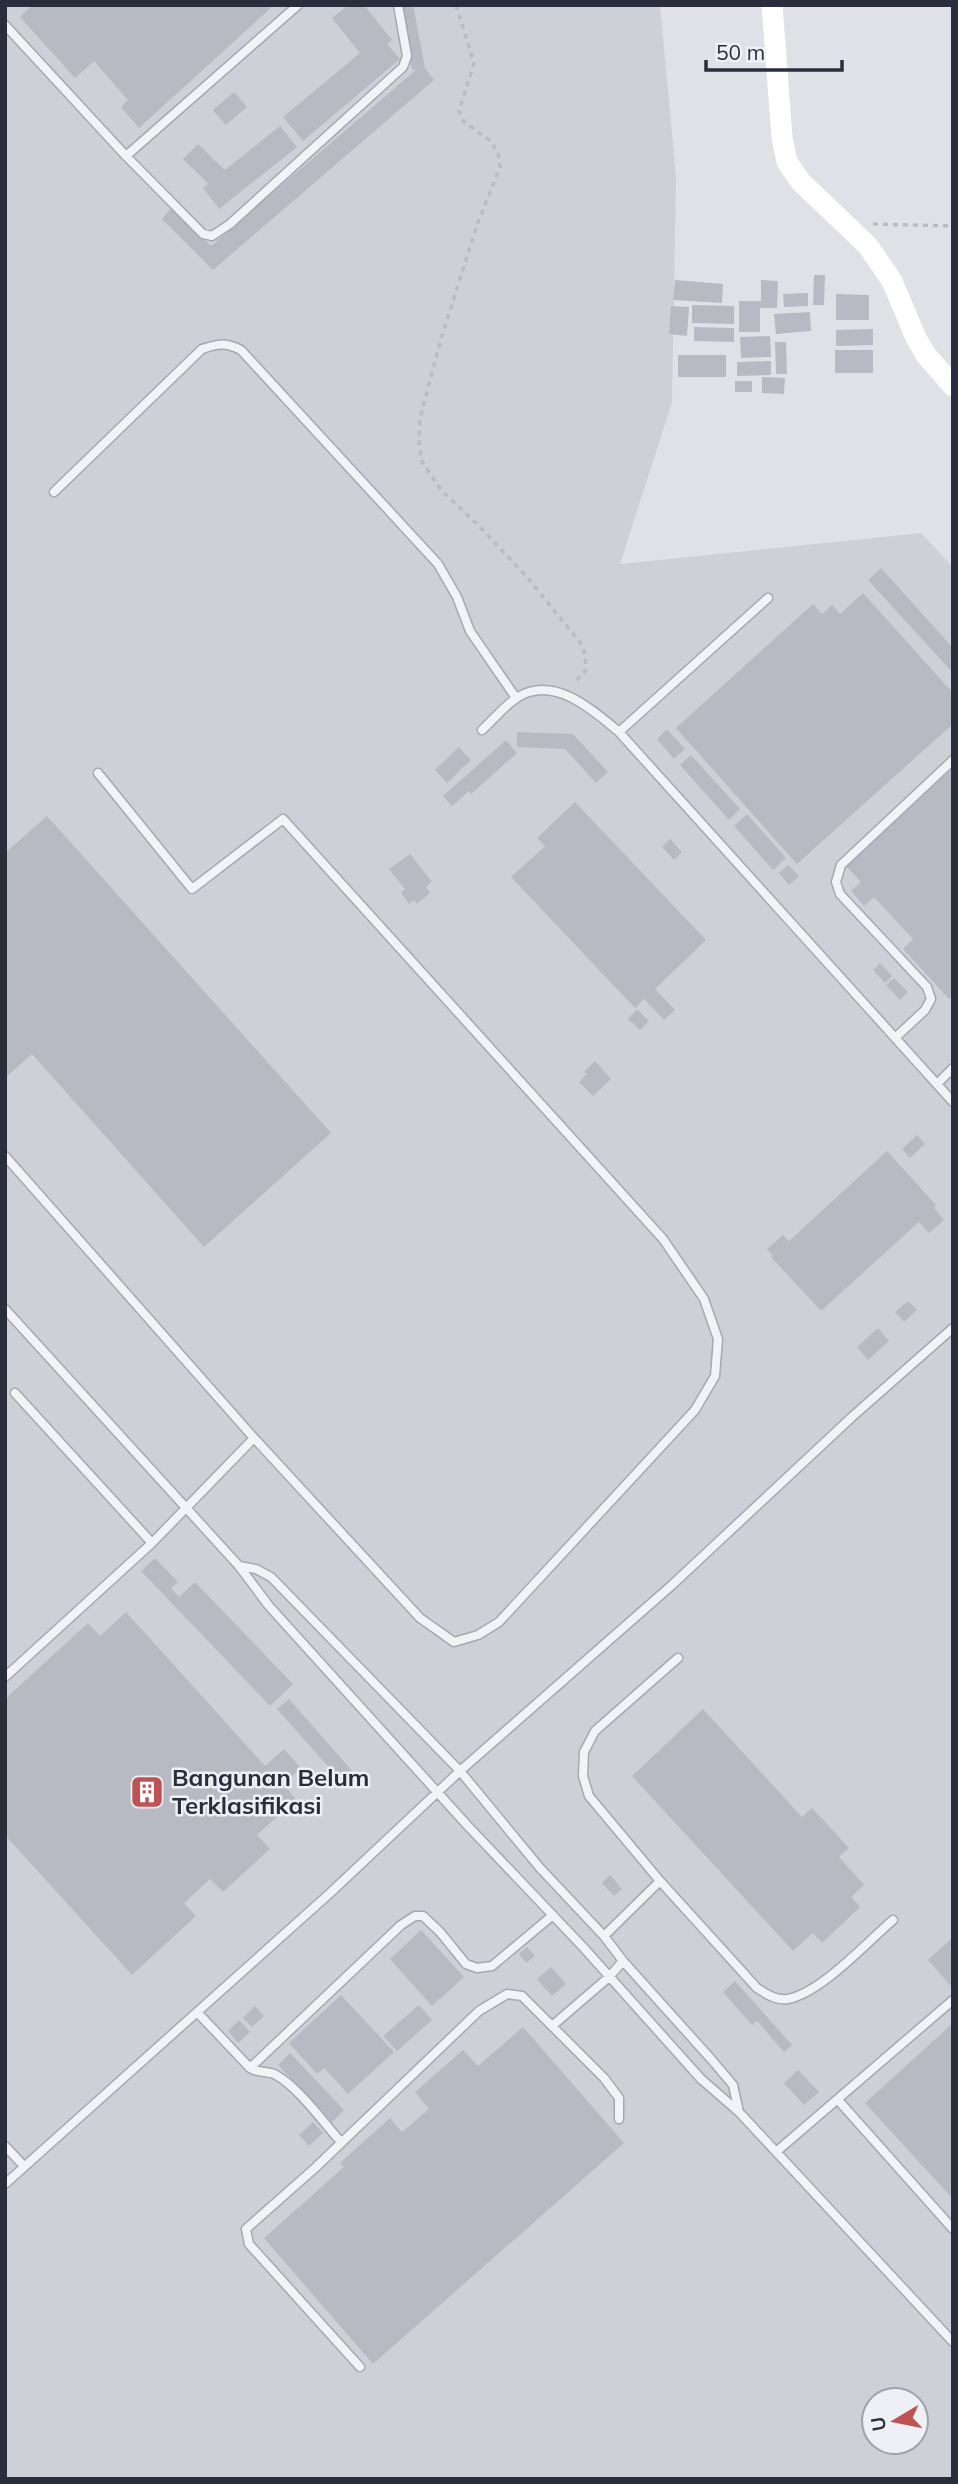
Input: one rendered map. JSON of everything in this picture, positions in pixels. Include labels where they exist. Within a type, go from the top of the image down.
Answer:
[{"type":"street","points":[[772,5],[781,127],[787,162],[801,182],[868,246],[892,281],[921,347],[953,386]]},
{"type":"lane","points":[[125,156],[298,5]]},
{"type":"lane","points":[[5,25],[125,156],[203,234],[215,235],[403,67],[407,56],[398,5]]},
{"type":"lane","points":[[54,492],[202,349],[229,344],[241,350],[439,564],[457,597],[470,631],[516,698]]},
{"type":"lane","points":[[619,733],[768,598]]},
{"type":"lane","points":[[482,730],[516,698],[532,690],[566,695],[588,706],[619,733],[953,1102]]},
{"type":"lane","points":[[896,1037],[925,1010],[931,999],[927,987],[840,894],[836,882],[841,865],[953,760]]},
{"type":"lane","points":[[5,1156],[254,1438],[420,1618],[454,1642],[478,1635],[499,1622],[695,1410],[715,1376],[718,1339],[704,1299],[663,1239],[283,820],[192,889],[98,773]]},
{"type":"lane","points":[[937,1084],[953,1068]]},
{"type":"lane","points":[[5,1309],[239,1566],[269,1606],[701,2079],[739,2112],[953,2342]]},
{"type":"lane","points":[[5,2184],[329,1895],[460,1771],[672,1585],[853,1416],[953,1328]]},
{"type":"lane","points":[[15,1393],[152,1543]]},
{"type":"lane","points":[[5,1677],[152,1543],[254,1438]]},
{"type":"lane","points":[[239,1566],[256,1569],[271,1577],[460,1771],[540,1868],[604,1936],[733,2085],[739,2112]]},
{"type":"lane","points":[[678,1658],[595,1731],[584,1752],[583,1776],[589,1796],[660,1881],[757,1988],[768,1996],[785,2000],[813,1990],[893,1920]]},
{"type":"lane","points":[[604,1936],[660,1881]]},
{"type":"lane","points":[[250,2068],[401,1925],[415,1916],[423,1916],[466,1964],[477,1968],[492,1966],[553,1915]]},
{"type":"lane","points":[[552,2026],[623,1961]]},
{"type":"lane","points":[[360,2367],[249,2244],[246,2229],[479,2011],[507,1994],[522,1996],[604,2078],[619,2098],[619,2119]]},
{"type":"lane","points":[[776,2152],[953,2000]]},
{"type":"lane","points":[[197,2012],[250,2068],[258,2073],[273,2073],[287,2082],[341,2142]]},
{"type":"lane","points":[[838,2100],[953,2229]]},
{"type":"lane","points":[[5,2146],[24,2166]]},
{"type":"path","points":[[456,5],[474,62],[459,111],[464,122],[489,141],[498,152],[500,167],[477,225],[441,339],[420,418],[419,443],[422,462],[442,491],[516,566],[580,642],[585,654],[586,670],[577,680]]},
{"type":"path","points":[[846,223],[953,226]]},
{"type":"shaded area","points":[[5,5],[660,5],[676,177],[672,402],[620,564],[921,533],[953,567],[953,2479],[5,2479]]},
{"type":"building","points":[[32,5],[274,5],[139,128],[121,107],[128,100],[94,61],[75,78],[20,17]]},
{"type":"building","points":[[348,5],[364,5],[392,40],[387,44],[400,59],[303,141],[283,117],[360,53],[332,18]]},
{"type":"building","points":[[400,5],[413,5],[425,68],[434,80],[213,270],[162,219],[172,207],[211,246],[417,69],[412,70]]},
{"type":"building","points":[[234,92],[247,107],[226,125],[213,110]]},
{"type":"building","points":[[280,126],[297,147],[219,209],[203,188],[209,184],[183,159],[198,144],[225,170]]},
{"type":"building","points":[[814,275],[825,275],[824,305],[813,305]]},
{"type":"building","points":[[675,280],[723,284],[722,303],[673,300]]},
{"type":"building","points":[[761,280],[778,281],[777,308],[760,308],[760,332],[739,332],[739,301],[761,301]]},
{"type":"building","points":[[808,293],[808,306],[784,307],[783,294]]},
{"type":"building","points":[[836,294],[869,295],[869,320],[836,320]]},
{"type":"building","points":[[692,305],[734,306],[734,324],[692,323]]},
{"type":"building","points":[[671,306],[689,307],[687,336],[669,334]]},
{"type":"building","points":[[810,312],[811,331],[776,334],[774,314]]},
{"type":"building","points":[[694,327],[734,328],[734,342],[694,341]]},
{"type":"building","points":[[873,329],[873,345],[836,346],[836,330]]},
{"type":"building","points":[[770,336],[771,357],[741,358],[740,337]]},
{"type":"building","points":[[775,342],[786,342],[787,374],[776,374]]},
{"type":"building","points":[[835,350],[873,350],[873,373],[835,373]]},
{"type":"building","points":[[678,355],[726,355],[726,377],[678,377]]},
{"type":"building","points":[[771,361],[771,375],[737,376],[737,362]]},
{"type":"building","points":[[762,377],[785,378],[784,394],[762,393]]},
{"type":"building","points":[[735,381],[752,381],[752,392],[735,392]]},
{"type":"building","points":[[881,568],[953,648],[953,673],[868,580]]},
{"type":"building","points":[[863,593],[953,693],[953,724],[797,864],[676,728],[813,604],[822,614],[832,605],[840,614]]},
{"type":"building","points":[[667,729],[685,749],[674,759],[657,739]]},
{"type":"building","points":[[517,732],[573,734],[608,772],[596,783],[565,749],[517,747]]},
{"type":"building","points":[[506,740],[517,753],[471,794],[469,791],[452,806],[443,796]]},
{"type":"building","points":[[459,747],[471,760],[447,783],[435,770]]},
{"type":"building","points":[[691,755],[740,809],[729,820],[680,765]]},
{"type":"building","points":[[953,768],[953,995],[949,999],[903,949],[913,939],[874,897],[864,906],[851,891],[861,882],[846,866]]},
{"type":"building","points":[[575,802],[706,940],[655,989],[675,1010],[664,1020],[644,999],[635,1008],[511,877],[545,846],[537,838]]},
{"type":"building","points":[[747,814],[786,858],[773,870],[734,826]]},
{"type":"building","points":[[47,816],[331,1133],[204,1247],[32,1054],[5,1078],[5,853]]},
{"type":"building","points":[[670,839],[682,852],[674,860],[662,847]]},
{"type":"building","points":[[410,854],[432,882],[426,887],[430,893],[417,904],[414,900],[409,904],[401,893],[405,889],[389,869]]},
{"type":"building","points":[[788,865],[799,876],[789,885],[779,873]]},
{"type":"building","points":[[880,963],[892,976],[885,983],[873,970]]},
{"type":"building","points":[[894,978],[908,992],[900,1000],[886,985]]},
{"type":"building","points":[[637,1009],[649,1021],[640,1030],[628,1019]]},
{"type":"building","points":[[595,1061],[611,1079],[593,1096],[579,1082]]},
{"type":"building","points":[[917,1135],[925,1144],[910,1158],[902,1149]]},
{"type":"building","points":[[887,1151],[936,1205],[934,1208],[944,1220],[929,1233],[919,1222],[821,1311],[771,1257],[773,1256],[767,1249],[783,1235],[789,1241]]},
{"type":"building","points":[[908,1301],[917,1310],[904,1322],[895,1312]]},
{"type":"building","points":[[878,1328],[889,1341],[868,1360],[857,1347]]},
{"type":"building","name":"Bangunan Belum Terklasifikasi","points":[[155,1558],[178,1582],[171,1588],[179,1597],[195,1582],[293,1684],[270,1706],[141,1571]]},
{"type":"building","name":"Bangunan Belum Terklasifikasi","points":[[126,1612],[265,1766],[284,1749],[301,1768],[283,1784],[296,1799],[257,1835],[270,1849],[223,1892],[210,1879],[184,1903],[196,1916],[132,1975],[5,1835],[5,1699],[88,1623],[100,1636]]},
{"type":"building","name":"Bangunan Belum Terklasifikasi","points":[[289,1699],[353,1772],[342,1782],[277,1709]]},
{"type":"building","points":[[703,1709],[802,1817],[812,1808],[849,1848],[839,1857],[864,1885],[851,1897],[860,1907],[822,1943],[813,1933],[793,1951],[632,1776]]},
{"type":"building","points":[[610,1875],[622,1889],[614,1896],[602,1883]]},
{"type":"building","points":[[421,1930],[464,1977],[432,2006],[390,1959]]},
{"type":"building","points":[[953,1937],[953,1982],[950,1985],[928,1960]]},
{"type":"building","points":[[527,1947],[535,1956],[526,1963],[519,1954]]},
{"type":"building","points":[[551,1967],[566,1984],[552,1996],[537,1979]]},
{"type":"building","points":[[735,1981],[792,2045],[784,2052],[757,2021],[752,2025],[723,1992]]},
{"type":"building","points":[[341,1995],[394,2052],[348,2094],[324,2068],[317,2074],[289,2043]]},
{"type":"building","points":[[419,2005],[432,2020],[397,2051],[383,2036]]},
{"type":"building","points":[[255,2006],[264,2016],[252,2027],[243,2018]]},
{"type":"building","points":[[239,2020],[250,2032],[238,2043],[228,2031]]},
{"type":"building","points":[[953,2023],[953,2199],[865,2103]]},
{"type":"building","points":[[523,2027],[624,2143],[373,2364],[264,2238],[344,2167],[340,2163],[390,2118],[402,2132],[429,2109],[415,2092],[463,2050],[478,2066]]},
{"type":"building","points":[[290,2053],[344,2110],[332,2122],[278,2065]]},
{"type":"building","points":[[798,2070],[819,2092],[804,2105],[784,2083]]},
{"type":"building","points":[[313,2122],[323,2133],[309,2146],[299,2135]]},
{"type":"place","name":"Bangunan Belum Terklasifikasi","points":[[147,1792]]}]
